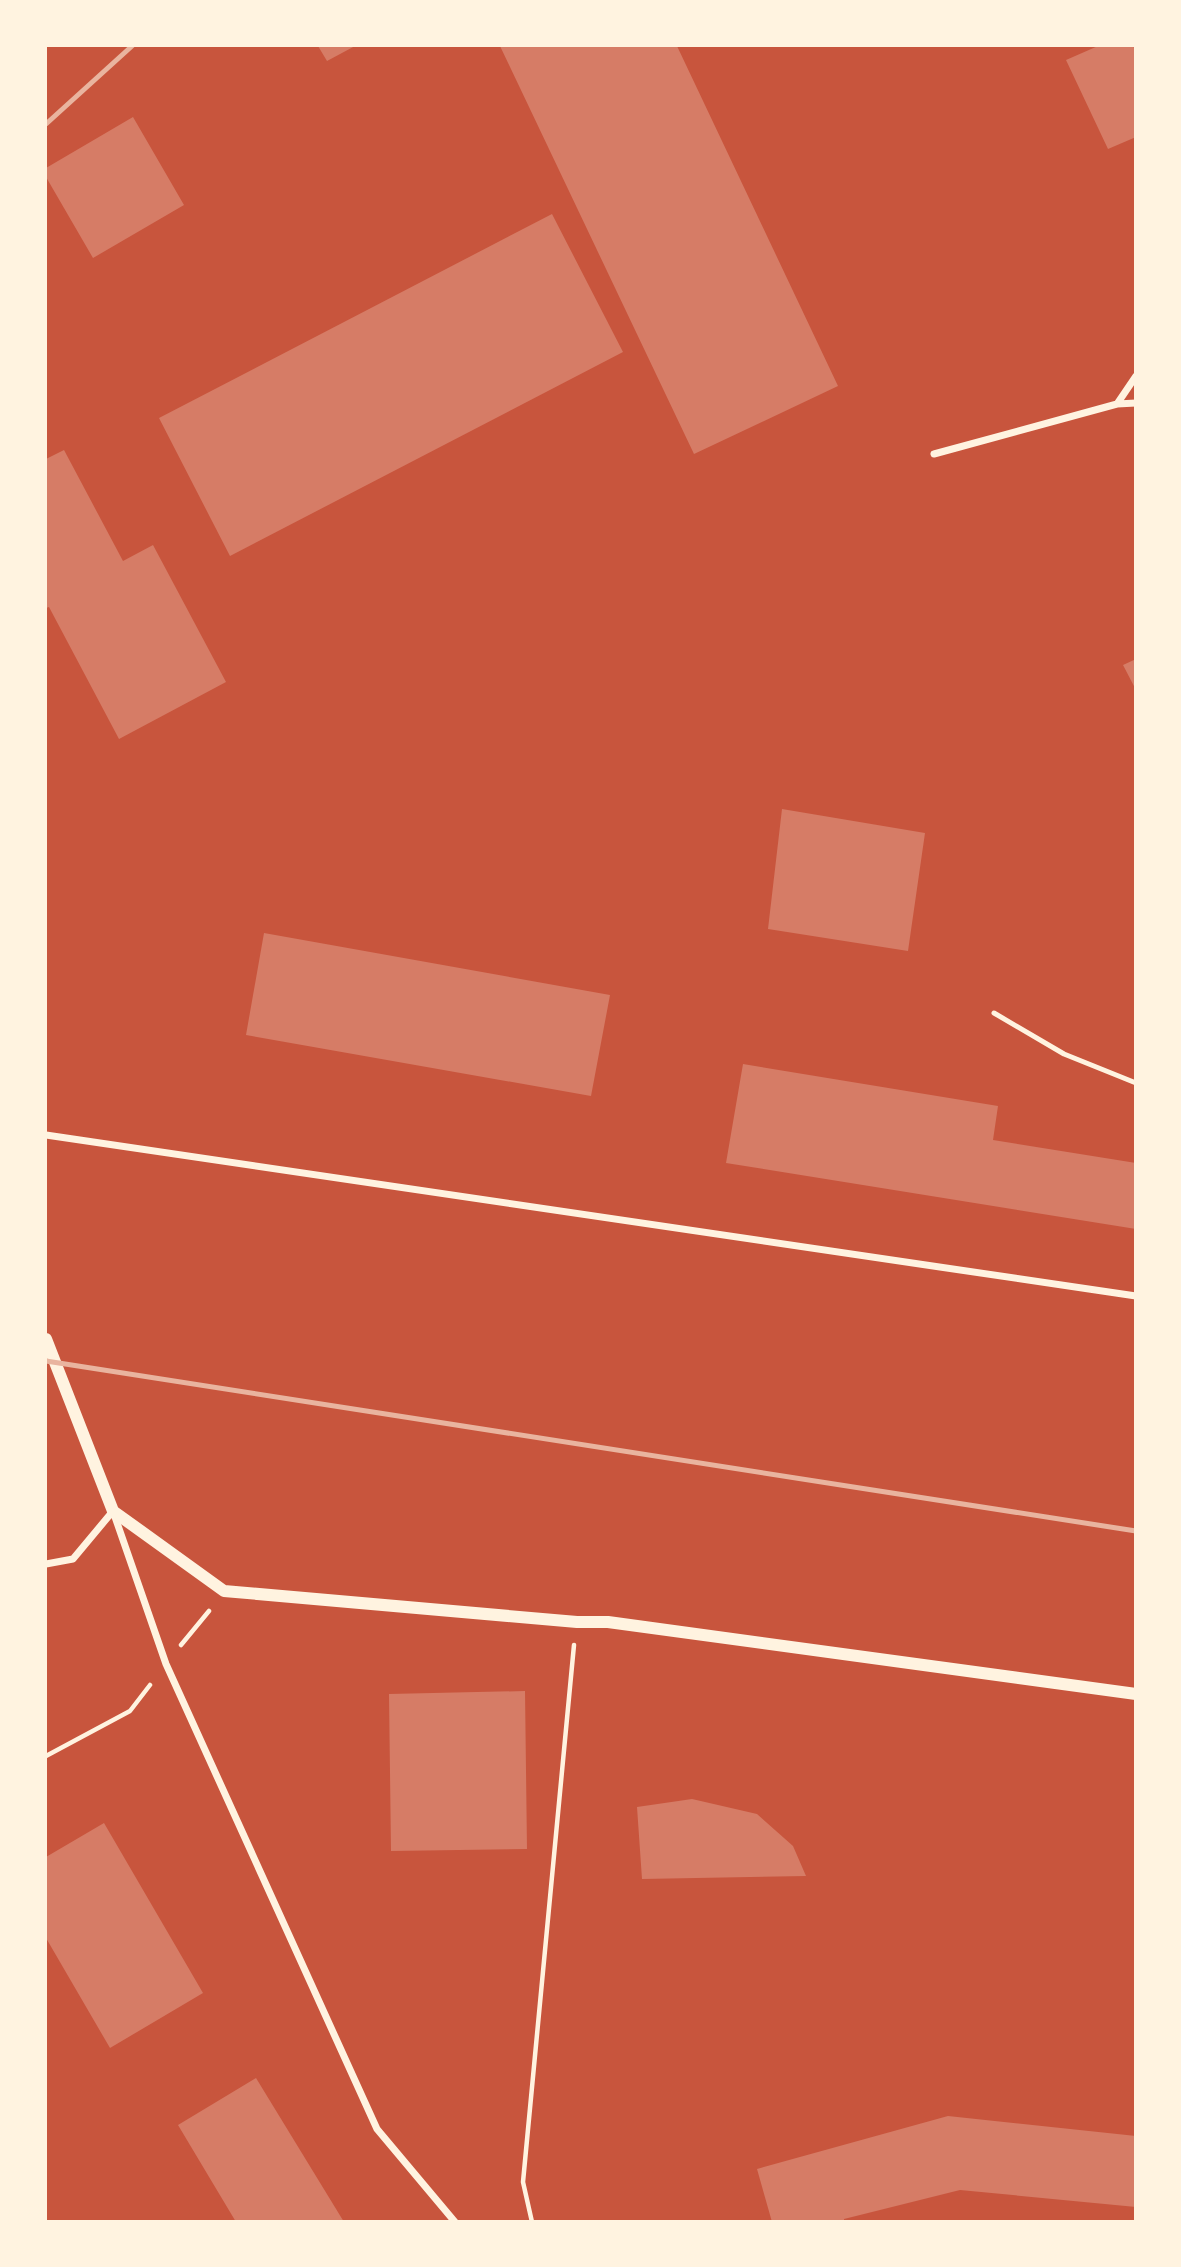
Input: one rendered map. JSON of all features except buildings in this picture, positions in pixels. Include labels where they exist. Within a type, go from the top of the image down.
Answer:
[{"type":"street","points":[[1117,404],[1136,376]]},
{"type":"street","points":[[934,454],[1117,404],[1136,403]]},
{"type":"street","points":[[46,1135],[1136,1296]]},
{"type":"street","points":[[46,1339],[113,1511],[166,1664],[377,2129],[455,2221]]},
{"type":"street","points":[[46,1564],[73,1559],[113,1511]]},
{"type":"street","points":[[113,1511],[224,1591],[622,1624],[1136,1694]]},
{"type":"lane","points":[[994,1013],[1064,1054],[1136,1083]]},
{"type":"path","points":[[46,1756],[130,1711],[224,1591]]},
{"type":"path","points":[[532,2221],[523,2182],[576,1622]]},
{"type":"railway","points":[[46,124],[132,46]]},
{"type":"railway","points":[[46,1361],[1136,1531]]}]
